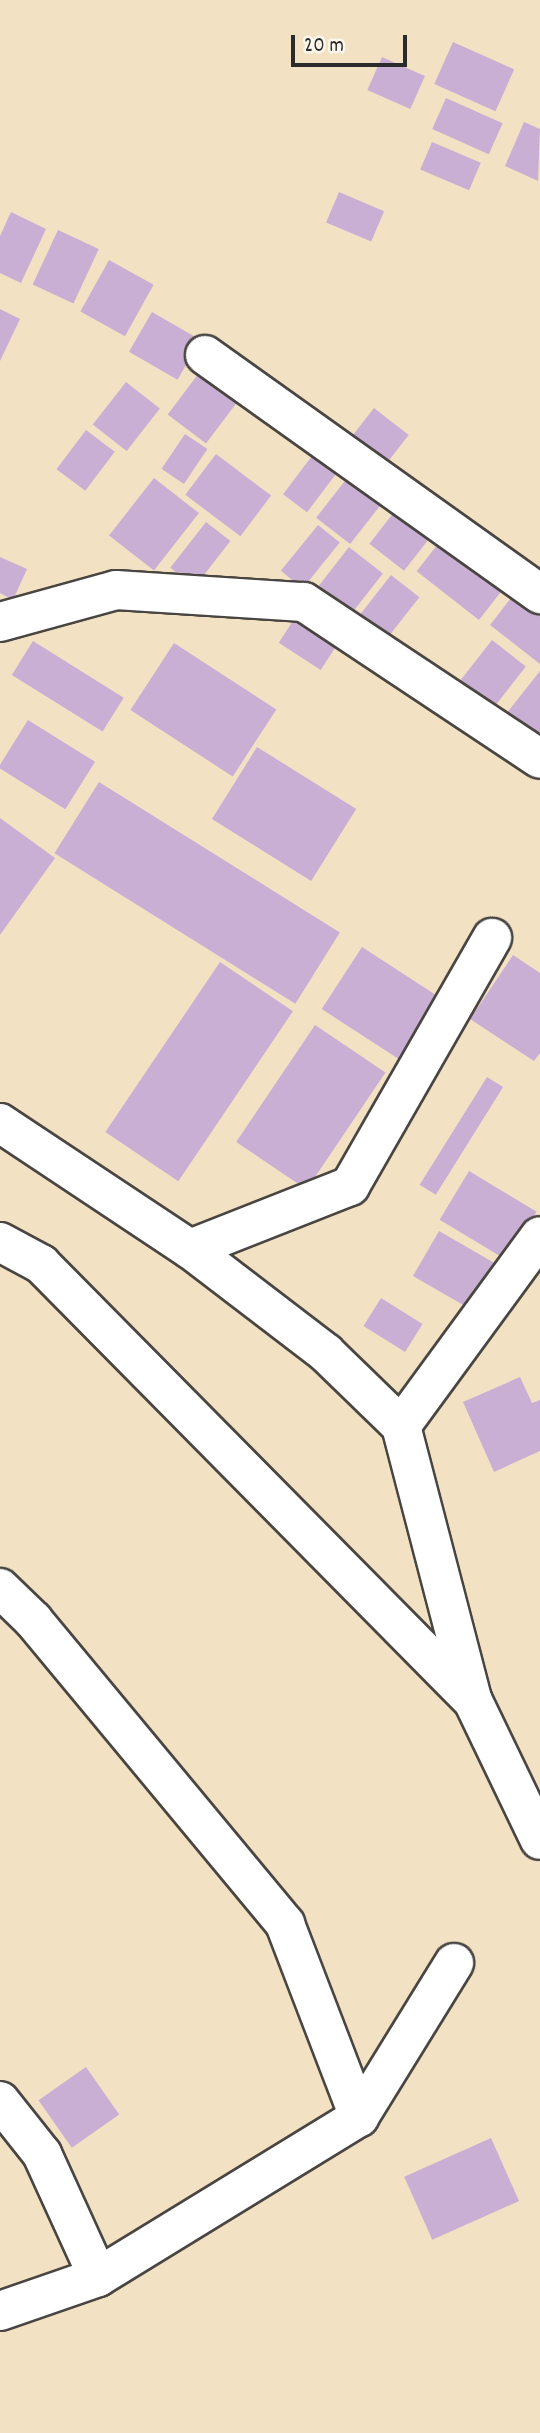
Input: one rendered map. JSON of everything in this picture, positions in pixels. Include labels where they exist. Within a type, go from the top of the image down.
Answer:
[{"type":"street","points":[[205,355],[540,594]]},
{"type":"street","points":[[0,622],[116,590],[304,602],[540,758]]},
{"type":"street","points":[[190,1249],[350,1186],[492,938]]},
{"type":"street","points":[[0,1123],[190,1249],[326,1353],[401,1426],[473,1702],[540,1840]]},
{"type":"street","points":[[401,1426],[540,1236]]},
{"type":"street","points":[[0,1242],[41,1264],[473,1702]]},
{"type":"street","points":[[0,1588],[33,1619],[285,1924],[359,2117]]},
{"type":"street","points":[[0,2311],[99,2277],[359,2117],[454,1963]]},
{"type":"street","points":[[0,2101],[42,2154],[99,2277]]},
{"type":"building","points":[[453,42],[514,69],[495,111],[434,84]]},
{"type":"building","points":[[382,57],[425,76],[410,109],[367,90]]},
{"type":"building","points":[[446,98],[503,123],[489,154],[432,129]]},
{"type":"building","points":[[524,122],[540,129],[538,181],[505,166]]},
{"type":"building","points":[[432,142],[481,163],[469,190],[420,170]]},
{"type":"building","points":[[339,192],[384,211],[371,242],[326,222]]},
{"type":"building","points":[[11,212],[46,229],[21,283],[0,273],[0,236]]},
{"type":"building","points":[[58,230],[99,249],[73,303],[33,284]]},
{"type":"building","points":[[109,260],[154,285],[125,336],[80,312]]},
{"type":"building","points":[[0,309],[20,319],[0,361]]},
{"type":"building","points":[[152,312],[200,340],[177,380],[129,352]]},
{"type":"building","points":[[208,361],[246,390],[206,443],[168,415]]},
{"type":"building","points":[[126,382],[160,408],[127,451],[93,425]]},
{"type":"building","points":[[374,408],[409,435],[382,469],[348,442]]},
{"type":"building","points":[[86,430],[115,452],[85,491],[57,469]]},
{"type":"building","points":[[185,434],[207,449],[184,484],[162,469]]},
{"type":"building","points":[[321,444],[345,462],[307,512],[283,494]]},
{"type":"building","points":[[216,454],[271,496],[240,536],[185,495]]},
{"type":"building","points":[[355,468],[389,494],[350,544],[316,518]]},
{"type":"building","points":[[154,478],[199,513],[154,571],[109,536]]},
{"type":"building","points":[[402,502],[437,529],[404,571],[369,544]]},
{"type":"building","points":[[206,522],[230,541],[195,587],[170,568]]},
{"type":"building","points":[[318,525],[340,543],[303,588],[281,571]]},
{"type":"building","points":[[445,535],[507,584],[479,620],[417,571]]},
{"type":"building","points":[[349,547],[383,573],[348,618],[315,591]]},
{"type":"building","points":[[0,557],[27,569],[13,600],[0,593]]},
{"type":"building","points":[[391,575],[419,597],[384,643],[355,621]]},
{"type":"building","points":[[518,589],[540,606],[540,664],[490,625]]},
{"type":"building","points":[[300,610],[342,637],[321,670],[279,643]]},
{"type":"building","points":[[492,640],[526,666],[488,715],[454,688]]},
{"type":"building","points":[[33,641],[124,698],[103,732],[12,675]]},
{"type":"building","points":[[174,643],[276,709],[233,777],[130,710]]},
{"type":"building","points":[[540,671],[540,732],[532,742],[502,719]]},
{"type":"building","points":[[28,720],[95,762],[65,809],[0,769]]},
{"type":"building","points":[[257,747],[356,809],[311,881],[212,819]]},
{"type":"building","points":[[99,782],[340,932],[295,1004],[54,853]]},
{"type":"building","points":[[0,818],[55,858],[0,935]]},
{"type":"building","points":[[362,947],[442,999],[401,1061],[322,1009]]},
{"type":"building","points":[[513,955],[540,973],[540,1053],[534,1061],[470,1019]]},
{"type":"building","points":[[220,962],[293,1011],[178,1181],[105,1132]]},
{"type":"building","points":[[315,1025],[385,1073],[307,1189],[236,1142]]},
{"type":"building","points":[[487,1077],[503,1087],[436,1195],[420,1185]]},
{"type":"building","points":[[469,1171],[537,1212],[507,1261],[440,1220]]},
{"type":"building","points":[[439,1231],[497,1264],[471,1310],[413,1276]]},
{"type":"building","points":[[381,1298],[423,1324],[405,1352],[364,1326]]},
{"type":"building","points":[[520,1377],[532,1403],[540,1400],[540,1451],[494,1472],[463,1402]]},
{"type":"building","points":[[86,2067],[119,2115],[72,2148],[38,2100]]},
{"type":"building","points":[[491,2138],[519,2201],[432,2240],[404,2177]]}]
